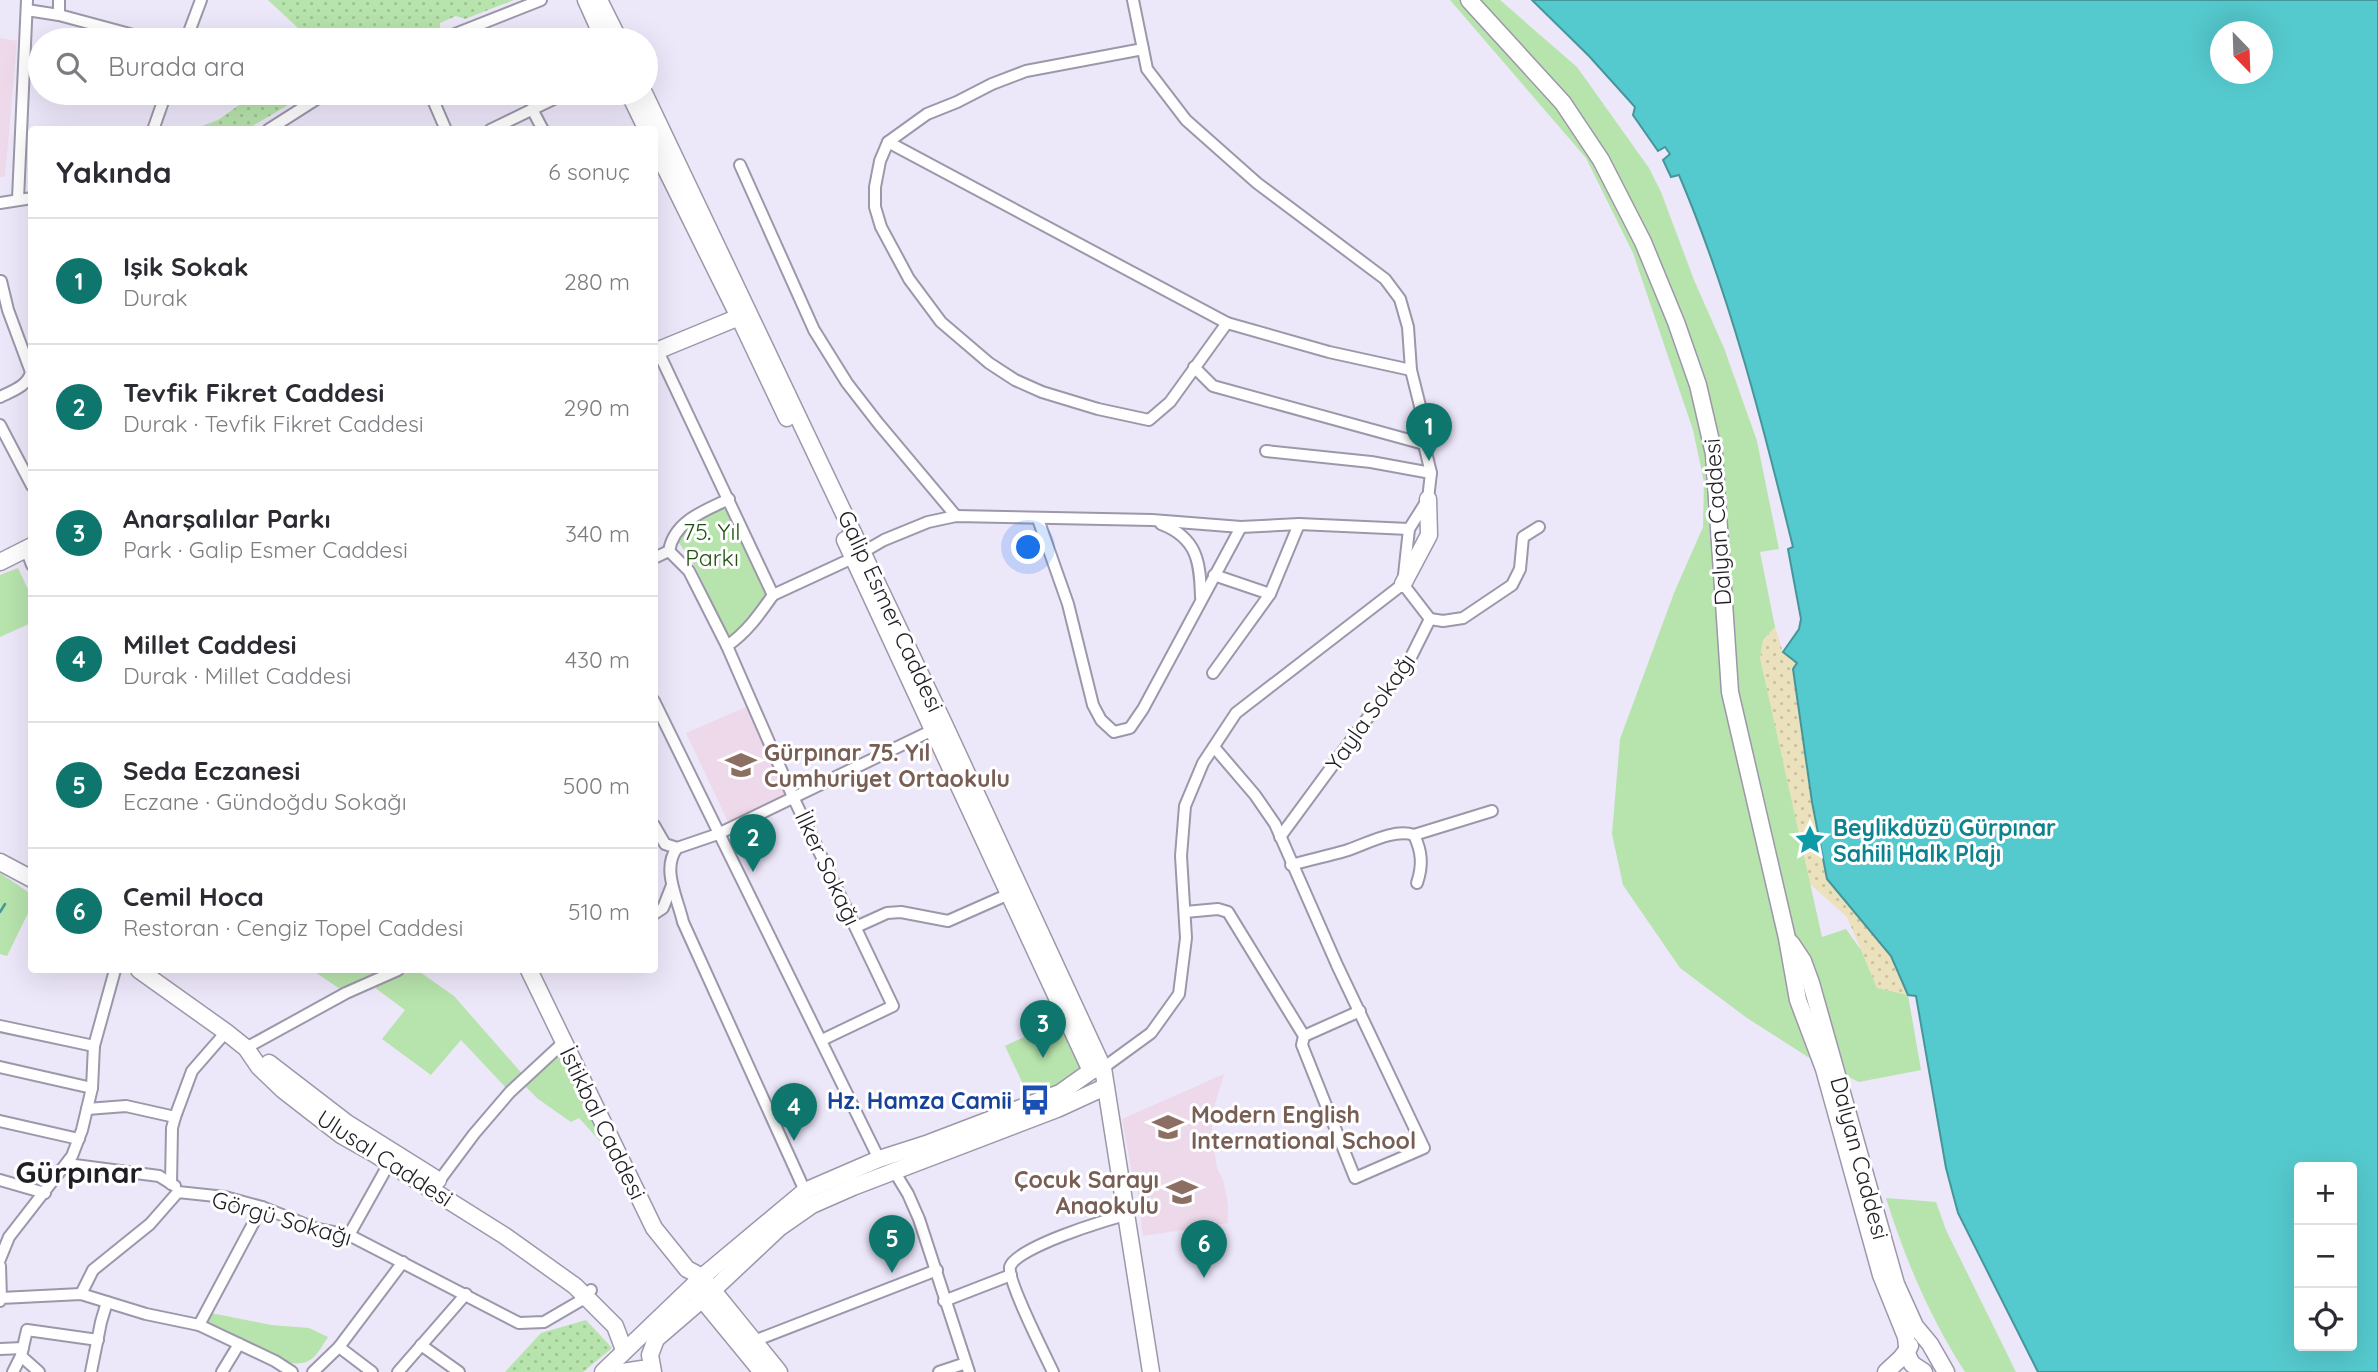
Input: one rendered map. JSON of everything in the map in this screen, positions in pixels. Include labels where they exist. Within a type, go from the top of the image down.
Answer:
[{"type":"street","points":[[59,0],[59,15]]},
{"type":"street","points":[[190,28],[201,0]]},
{"type":"street","points":[[470,28],[541,0]]},
{"type":"street","points":[[586,0],[599,28]]},
{"type":"street","points":[[600,0],[613,28]]},
{"type":"street","points":[[603,1372],[699,1284],[779,1228],[808,1198],[879,1159],[1060,1093],[1151,1033],[1179,994],[1186,938],[1181,856],[1185,806],[1203,763],[1236,713],[1403,584],[1429,535],[1428,499],[1431,473],[1411,370],[1408,327],[1400,299],[1385,279],[1257,183],[1186,120],[1147,69],[1133,0]]},
{"type":"street","name":"Dalyan Caddesi","points":[[1469,0],[1563,103],[1601,160],[1643,242],[1698,384],[1714,454],[1730,692],[1787,938],[1869,1205],[1881,1275],[1906,1337],[1912,1364],[1918,1371]]},
{"type":"street","points":[[18,199],[27,5],[107,28]]},
{"type":"street","points":[[1143,49],[1015,75],[927,114],[888,142],[880,160],[875,187],[875,207],[881,227],[909,279],[941,322],[989,363],[1015,380],[1051,395],[1098,409],[1149,420],[1170,402],[1227,323]]},
{"type":"street","points":[[154,126],[162,105]]},
{"type":"street","points":[[274,126],[308,105]]},
{"type":"street","points":[[435,105],[444,126]]},
{"type":"street","points":[[498,126],[540,105]]},
{"type":"street","points":[[635,105],[645,126]]},
{"type":"street","name":"Galip Esmer Caddesi","points":[[649,105],[743,315],[939,727],[1097,1069]]},
{"type":"street","points":[[532,109],[541,126]]},
{"type":"street","points":[[888,142],[1227,323],[1329,352],[1411,370]]},
{"type":"street","points":[[658,153],[743,315],[658,348]]},
{"type":"street","points":[[740,166],[814,330],[847,383],[878,424],[956,516]]},
{"type":"street","points":[[0,203],[28,198]]},
{"type":"street","points":[[1,281],[8,310],[28,364]]},
{"type":"street","points":[[658,353],[773,595]]},
{"type":"street","points":[[1194,367],[1213,386],[1424,444]]},
{"type":"street","points":[[0,397],[28,381]]},
{"type":"street","points":[[0,425],[28,478]]},
{"type":"street","points":[[1266,451],[1371,462],[1431,473]]},
{"type":"street","points":[[658,556],[669,551],[670,540],[683,523],[729,499]]},
{"type":"street","points":[[1428,499],[1409,529],[1403,584],[1430,619],[1443,621],[1463,618],[1512,585],[1520,569],[1523,537],[1539,527]]},
{"type":"street","points":[[727,646],[748,628],[773,595],[884,540],[928,522],[956,516],[1152,520],[1241,527],[1299,524],[1409,529]]},
{"type":"street","points":[[1038,519],[1068,604],[1093,705],[1101,720],[1114,732],[1130,728],[1143,709],[1241,527]]},
{"type":"street","points":[[1152,520],[1171,527],[1193,547],[1200,564],[1201,597]]},
{"type":"street","points":[[1213,673],[1270,594],[1299,524]]},
{"type":"street","name":"İlker Sokağı","points":[[669,551],[689,571],[727,646],[793,797],[893,1006],[822,1040]]},
{"type":"street","points":[[0,562],[28,554]]},
{"type":"street","points":[[1214,575],[1270,594]]},
{"type":"street","name":"Yayla Sokağı","points":[[1280,837],[1408,663],[1430,619]]},
{"type":"street","points":[[658,709],[879,1159]]},
{"type":"street","points":[[665,844],[677,848],[718,834],[939,727],[1009,894],[1105,1087],[1127,1215],[1147,1371]]},
{"type":"street","points":[[1185,912],[1219,909],[1228,912],[1304,1036],[1302,1045],[1354,1178],[1424,1148],[1291,865],[1275,824],[1255,795],[1214,747]]},
{"type":"street","points":[[1291,865],[1384,837],[1407,833],[1414,835],[1492,811]]},
{"type":"street","points":[[658,832],[671,865],[672,883],[683,922],[808,1198]]},
{"type":"street","points":[[1414,835],[1423,867],[1417,883]]},
{"type":"street","points":[[671,865],[677,848]]},
{"type":"street","points":[[0,862],[28,877]]},
{"type":"street","points":[[658,910],[666,903],[672,883]]},
{"type":"street","points":[[856,927],[887,913],[901,912],[948,921],[1009,894]]},
{"type":"street","points":[[658,914],[665,913],[683,922]]},
{"type":"street","points":[[0,1259],[9,1237],[67,1164],[79,1139],[92,1088],[94,1046],[114,973]]},
{"type":"street","points":[[143,973],[266,1061],[391,1157],[581,1279],[588,1293],[615,1326],[624,1350]]},
{"type":"street","points":[[246,1048],[346,993],[391,973]]},
{"type":"street","name":"İstikbal Caddesi","points":[[530,973],[654,1228],[699,1284]]},
{"type":"street","points":[[1304,1036],[1360,1011]]},
{"type":"street","points":[[0,1026],[94,1046]]},
{"type":"street","points":[[171,1184],[172,1128],[175,1117],[192,1071],[226,1032]]},
{"type":"street","points":[[436,1185],[510,1092],[564,1042]]},
{"type":"street","points":[[0,1067],[92,1088]]},
{"type":"street","points":[[808,1198],[894,1171],[1058,1109],[1105,1087]]},
{"type":"street","points":[[87,1109],[125,1106],[175,1117]]},
{"type":"street","points":[[0,1121],[79,1139]]},
{"type":"street","points":[[349,1235],[391,1157]]},
{"type":"street","points":[[67,1164],[159,1176],[187,1192]]},
{"type":"street","points":[[894,1171],[908,1194],[937,1270],[944,1300],[968,1367],[939,1372]]},
{"type":"street","points":[[0,1180],[45,1193]]},
{"type":"street","name":"Görgü Sokağı","points":[[81,1294],[93,1270],[150,1224],[178,1192],[225,1197],[262,1207],[317,1229],[349,1235],[519,1323],[544,1322],[588,1293]]},
{"type":"street","points":[[199,1325],[262,1207]]},
{"type":"street","points":[[1053,1372],[1011,1275],[1010,1266],[1029,1250],[1097,1222],[1127,1215]]},
{"type":"street","name":"Dalyan Caddesi","points":[[1876,1236],[1915,1326],[1933,1348],[1946,1372]]},
{"type":"street","points":[[313,1372],[339,1347],[403,1262]]},
{"type":"street","points":[[0,1266],[1,1299],[81,1294],[146,1314],[199,1325],[275,1361],[292,1372]]},
{"type":"street","points":[[754,1340],[937,1270]]},
{"type":"street","points":[[944,1300],[1011,1275]]},
{"type":"street","points":[[699,1284],[754,1340],[779,1372]]},
{"type":"street","points":[[623,1372],[642,1369],[651,1372],[650,1355],[656,1339],[699,1284]]},
{"type":"street","points":[[699,1284],[762,1372]]},
{"type":"street","points":[[588,1293],[625,1326],[648,1328]]},
{"type":"street","points":[[398,1372],[469,1296]]},
{"type":"street","points":[[91,1372],[107,1302]]},
{"type":"street","points":[[13,1372],[22,1352],[27,1330],[98,1340]]},
{"type":"street","points":[[1889,1371],[1915,1342],[1924,1340],[1933,1348],[1930,1363],[1918,1371]]},
{"type":"street","points":[[222,1372],[239,1344]]},
{"type":"street","points":[[421,1345],[459,1372]]},
{"type":"street","points":[[339,1347],[372,1372]]},
{"type":"street","points":[[0,1349],[22,1352],[39,1372]]},
{"type":"shaded area","points":[[0,38],[17,41],[5,177],[0,177]]},
{"type":"shaded area","name":"Gürpınar 75. Yıl Cumhuriyet Ortaokulu","points":[[753,704],[793,797],[731,828],[686,733]]},
{"type":"shaded area","points":[[1224,1074],[1212,1113],[1212,1135],[1217,1168],[1223,1180],[1228,1204],[1228,1223],[1143,1236],[1136,1179],[1133,1179],[1122,1119]]},
{"type":"green space","points":[[268,0],[514,0],[465,19],[456,16],[440,23],[440,28],[298,28]]},
{"type":"green space","points":[[1450,0],[1500,0],[1577,67],[1649,168],[1661,192],[1694,280],[1724,348],[1757,441],[1779,549],[1760,552],[1775,627],[1763,640],[1760,658],[1822,937],[1846,929],[1861,950],[1877,988],[1908,995],[1921,1070],[1859,1082],[1808,1057],[1747,1018],[1680,968],[1623,885],[1612,834],[1620,739],[1674,593],[1703,527],[1704,482],[1693,430],[1633,253],[1586,158]]},
{"type":"green space","points":[[239,105],[288,105],[252,126],[202,126],[218,120]]},
{"type":"green space","name":"75. Yıl Parkı","points":[[724,507],[768,594],[728,637],[696,568],[679,543],[691,524]]},
{"type":"green space","points":[[18,568],[28,590],[28,624],[0,637],[0,575]]},
{"type":"green space","points":[[0,873],[28,892],[28,913],[7,956],[0,954]]},
{"type":"green space","points":[[316,973],[421,973],[454,996],[525,1077],[562,1048],[609,1134],[600,1141],[579,1118],[571,1122],[538,1099],[521,1082],[510,1092],[461,1040],[431,1075],[382,1039],[405,1010],[370,984],[346,993]]},
{"type":"green space","points":[[1058,1021],[1081,1071],[1066,1084],[1030,1099],[1005,1046]]},
{"type":"green space","points":[[1886,1198],[1936,1202],[1946,1230],[2016,1372],[1965,1372],[1920,1288]]},
{"type":"green space","points":[[211,1313],[271,1325],[309,1328],[328,1337],[309,1361],[289,1363],[207,1324],[205,1319]]},
{"type":"green space","points":[[586,1320],[612,1348],[583,1372],[505,1372],[541,1333]]},
{"type":"sand","name":"Beylikdüzü Gürpınar Sahili Halk Plajı","points":[[1775,627],[1783,652],[1797,663],[1793,669],[1812,802],[1827,879],[1891,956],[1908,995],[1877,988],[1847,917],[1810,884],[1760,658],[1763,640]]},
{"type":"water","points":[[1532,0],[2378,0],[2378,1372],[2038,1372],[1958,1213],[1946,1168],[1916,996],[1908,995],[1891,956],[1827,879],[1812,802],[1793,669],[1797,663],[1783,652],[1799,629],[1801,619],[1788,549],[1793,547],[1757,406],[1714,266],[1679,175],[1671,177],[1663,160],[1670,154],[1665,147],[1658,151],[1633,115],[1635,107],[1589,56]]},
{"type":"waterway","points":[[0,912],[5,904]]},
{"type":"place","name":"Işik Sokak","points":[[1429,461]]},
{"type":"place","name":"Gürpınar 75. Yıl Cumhuriyet Ortaokulu","points":[[741,765]]},
{"type":"place","name":"Beylikdüzü Gürpınar Sahili Halk Plajı","points":[[1810,840]]},
{"type":"place","name":"Tevfik Fikret Caddesi","points":[[753,872]]},
{"type":"place","name":"Anarşalılar Parkı","points":[[1043,1058]]},
{"type":"place","name":"Hz. Hamza Camii","points":[[1035,1100]]},
{"type":"place","name":"Modern English International School","points":[[1168,1127]]},
{"type":"place","name":"Millet Caddesi","points":[[794,1141]]},
{"type":"place","name":"Çocuk Sarayı Anaokulu","points":[[1182,1192]]},
{"type":"place","name":"Seda Eczanesi","points":[[892,1273]]},
{"type":"place","name":"Cemil Hoca","points":[[1204,1278]]},
{"type":"district","name":"Gürpınar","points":[[79,1172]]}]
